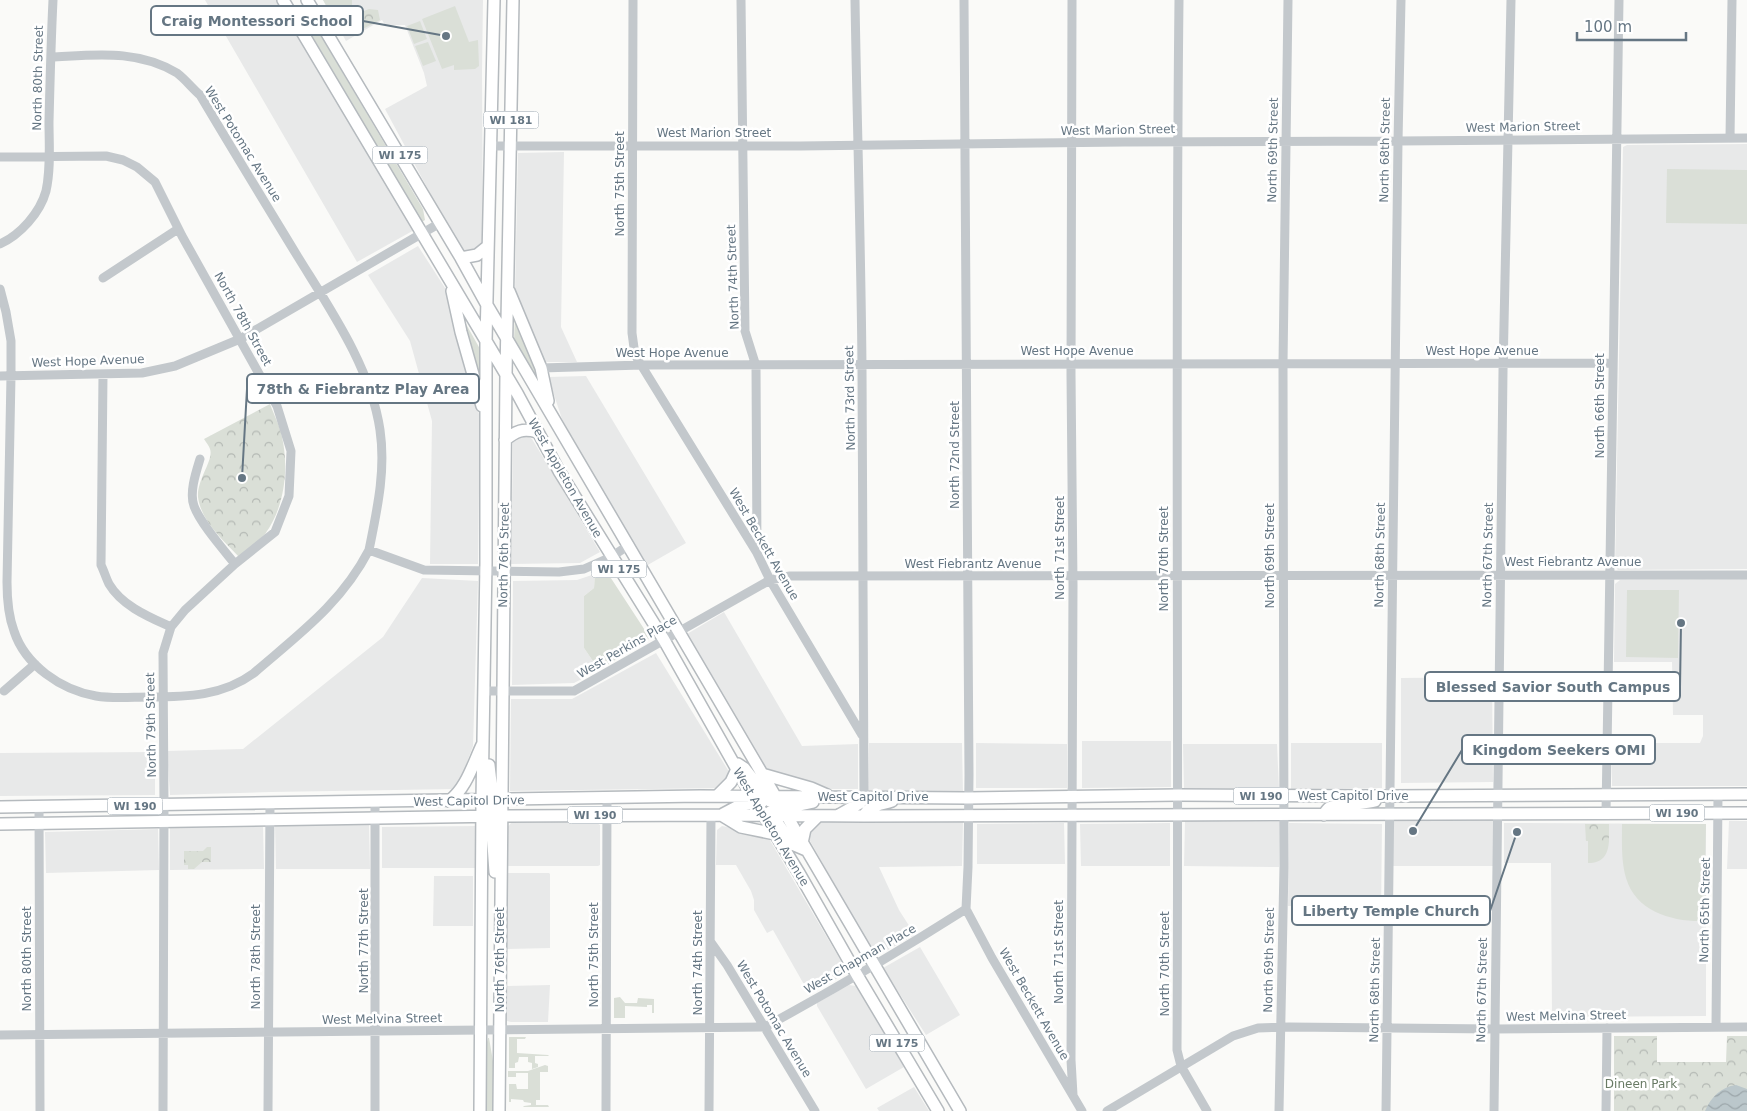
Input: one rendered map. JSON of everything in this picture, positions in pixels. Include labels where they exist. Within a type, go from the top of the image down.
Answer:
[{"type":"main road","name":"West Appleton Avenue","points":[[283,0],[506,374],[537,432],[664,640],[737,769],[804,847],[960,1111]]},
{"type":"main road","name":"West Appleton Avenue","points":[[308,0],[762,774],[763,799],[775,813],[774,834],[799,873],[938,1111]]},
{"type":"main road","name":"North 76th Street","points":[[483,745],[486,571],[486,341],[494,0]]},
{"type":"main road","name":"North 76th Street","points":[[480,1111],[480,1029],[492,800],[502,691],[506,336],[513,0]]},
{"type":"main road","points":[[461,258],[477,255],[488,246]]},
{"type":"main road","points":[[449,280],[463,340],[486,420]]},
{"type":"main road","points":[[508,288],[541,368],[551,412]]},
{"type":"main road","points":[[505,440],[520,430],[537,432]]},
{"type":"main road","points":[[483,745],[488,760],[492,800]]},
{"type":"main road","points":[[449,801],[457,796],[483,745]]},
{"type":"main road","points":[[716,815],[740,805],[763,799],[744,768],[731,759]]},
{"type":"main road","points":[[717,796],[731,782],[737,769]]},
{"type":"main road","points":[[762,774],[811,788],[827,797]]},
{"type":"main road","name":"West Capitol Drive","points":[[0,807],[717,796],[763,799],[827,797],[1073,798],[1178,795],[1747,794]]},
{"type":"main road","points":[[1390,814],[1396,808],[1413,802],[1433,800],[1442,795]]},
{"type":"main road","points":[[1324,815],[1332,807],[1365,803],[1389,796]]},
{"type":"main road","points":[[775,813],[827,797]]},
{"type":"main road","points":[[836,816],[860,803],[864,797]]},
{"type":"main road","points":[[864,816],[872,806],[903,797]]},
{"type":"main road","points":[[651,815],[666,805],[669,798]]},
{"type":"main road","name":"North 76th Street","points":[[492,800],[500,888],[499,1111]]},
{"type":"main road","name":"West Capitol Drive","points":[[0,824],[775,813],[818,816],[1072,816],[1747,813]]},
{"type":"main road","points":[[716,815],[742,827],[774,834]]},
{"type":"main road","points":[[804,847],[805,829],[818,816]]},
{"type":"street","name":"North 80th Street","points":[[0,244],[15,235],[31,219],[40,206],[46,191],[49,156],[53,0]]},
{"type":"street","name":"North 75th Street","points":[[633,0],[632,333],[635,355],[642,365]]},
{"type":"street","name":"North 74th Street","points":[[741,0],[745,331],[756,366],[757,553]]},
{"type":"street","name":"North 73rd Street","points":[[855,0],[862,365],[862,735],[864,797]]},
{"type":"street","name":"North 72nd Street","points":[[964,0],[969,816],[966,909]]},
{"type":"street","name":"North 71st Street","points":[[1072,0],[1073,798],[1071,1060],[1073,1095]]},
{"type":"street","name":"North 70th Street","points":[[1178,0],[1177,1050],[1181,1066],[1207,1111]]},
{"type":"street","name":"North 69th Street","points":[[1280,1111],[1284,867],[1283,363],[1288,0]]},
{"type":"street","name":"North 68th Street","points":[[1386,1111],[1401,0]]},
{"type":"street","name":"North 67th Street","points":[[1494,1111],[1503,363],[1511,0]]},
{"type":"street","name":"North 66th Street","points":[[1606,813],[1619,0]]},
{"type":"street","points":[[1730,138],[1732,0]]},
{"type":"street","name":"West Potomac Avenue","points":[[51,57],[127,55],[155,62],[178,74],[200,95],[320,293]]},
{"type":"street","name":"West Marion Street","points":[[490,146],[742,146],[1177,141],[1747,138]]},
{"type":"street","points":[[0,157],[49,156]]},
{"type":"street","name":"North 78th Street","points":[[49,156],[106,156],[123,160],[137,167],[155,182],[178,229],[277,406],[291,451],[289,496],[275,532],[235,564],[185,610],[171,627]]},
{"type":"street","name":"West Hope Avenue","points":[[0,376],[142,373],[174,366],[240,339],[440,223]]},
{"type":"street","points":[[103,278],[178,229]]},
{"type":"street","points":[[0,289],[6,312],[10,341],[11,376],[4,582],[14,633],[34,664],[49,677],[70,689],[97,696],[162,697],[199,695],[228,688],[247,678],[331,605],[352,578],[369,550],[382,486],[380,430],[369,385],[320,293]]},
{"type":"street","name":"West Hope Avenue","points":[[541,368],[642,365],[1612,363]]},
{"type":"street","name":"West Beckett Avenue","points":[[642,365],[757,553],[770,580],[862,735]]},
{"type":"street","points":[[103,375],[101,565],[110,585],[121,598],[140,612],[171,627]]},
{"type":"street","points":[[200,459],[193,480],[193,505],[208,529],[235,564]]},
{"type":"street","points":[[369,550],[424,570],[559,572],[584,569],[628,546]]},
{"type":"street","name":"West Fiebrantz Avenue","points":[[770,580],[790,576],[1747,575]]},
{"type":"street","name":"West Perkins Place","points":[[484,691],[574,691],[770,580]]},
{"type":"street","name":"North 79th Street","points":[[163,1111],[164,805],[162,697],[163,653],[171,627]]},
{"type":"street","points":[[4,691],[34,664]]},
{"type":"street","name":"North 65th Street","points":[[1716,1027],[1718,794]]},
{"type":"street","name":"North 75th Street","points":[[606,798],[606,1111]]},
{"type":"street","name":"North 77th Street","points":[[374,1111],[376,802]]},
{"type":"street","name":"North 78th Street","points":[[268,1111],[270,804]]},
{"type":"street","name":"North 80th Street","points":[[39,807],[40,1111]]},
{"type":"street","name":"North 74th Street","points":[[709,1111],[710,941],[716,815]]},
{"type":"street","name":"West Beckett Avenue","points":[[966,909],[992,958],[1082,1111]]},
{"type":"street","name":"West Chapman Place","points":[[765,1027],[919,939],[966,909]]},
{"type":"street","name":"West Potomac Avenue","points":[[710,941],[727,965],[815,1111]]},
{"type":"street","name":"West Melvina Street","points":[[0,1035],[765,1027]]},
{"type":"street","name":"West Melvina Street","points":[[1107,1111],[1233,1036],[1250,1030],[1280,1027],[1494,1029],[1747,1027]]},
{"type":"street","points":[[1606,1111],[1607,1028]]},
{"type":"shaded area","points":[[205,0],[283,0],[416,229],[357,262]]},
{"type":"shaded area","points":[[323,0],[483,0],[483,245],[479,250],[468,253],[460,249],[385,109],[427,86],[424,73],[405,25],[385,25],[382,20],[346,41]]},
{"type":"shaded area","points":[[1747,144],[1747,569],[1618,570],[1615,567],[1623,147],[1627,145]]},
{"type":"shaded area","points":[[564,152],[561,327],[577,362],[543,362],[515,291],[518,153]]},
{"type":"shaded area","points":[[418,246],[447,291],[480,418],[478,564],[430,564],[432,421],[410,341],[368,275]]},
{"type":"shaded area","points":[[586,376],[686,543],[646,566],[590,473],[562,419],[548,377]]},
{"type":"shaded area","points":[[524,433],[532,439],[600,552],[580,563],[511,564],[513,442],[516,437]]},
{"type":"shaded area","points":[[595,574],[594,588],[584,596],[584,648],[599,670],[574,683],[512,685],[513,581],[577,580]]},
{"type":"shaded area","points":[[422,578],[478,581],[473,746],[457,789],[170,795],[167,751],[243,749],[383,637]]},
{"type":"shaded area","points":[[1747,579],[1747,786],[1612,786],[1612,743],[1700,743],[1703,736],[1703,715],[1673,715],[1672,662],[1614,662],[1615,584],[1620,580]]},
{"type":"shaded area","points":[[724,612],[802,746],[858,744],[858,789],[825,789],[769,774],[687,634]]},
{"type":"shaded area","points":[[656,653],[731,775],[722,788],[510,791],[511,699],[572,699]]},
{"type":"shaded area","points":[[1492,677],[1493,782],[1401,783],[1401,678]]},
{"type":"shaded area","points":[[1082,741],[1171,741],[1171,787],[1082,788]]},
{"type":"shaded area","points":[[869,743],[962,743],[963,793],[868,791]]},
{"type":"shaded area","points":[[976,743],[1067,744],[1067,788],[976,788]]},
{"type":"shaded area","points":[[1291,743],[1382,743],[1382,788],[1291,789]]},
{"type":"shaded area","points":[[1183,744],[1277,744],[1279,789],[1184,788]]},
{"type":"shaded area","points":[[155,752],[155,795],[0,796],[0,753]]},
{"type":"shaded area","points":[[1393,817],[1493,818],[1493,866],[1393,866]]},
{"type":"shaded area","points":[[819,821],[963,821],[962,866],[879,867],[899,910],[915,935],[875,957],[809,839],[814,824]]},
{"type":"shaded area","points":[[1185,821],[1280,822],[1279,867],[1184,866]]},
{"type":"shaded area","points":[[1729,821],[1747,821],[1747,869],[1727,869]]},
{"type":"shaded area","points":[[595,822],[600,825],[600,865],[598,866],[506,866],[507,828],[511,823]]},
{"type":"shaded area","points":[[1064,823],[1065,864],[977,864],[977,824]]},
{"type":"shaded area","points":[[1170,823],[1170,866],[1081,866],[1080,824]]},
{"type":"shaded area","points":[[1289,823],[1382,824],[1381,915],[1337,915],[1336,907],[1288,906]]},
{"type":"shaded area","points":[[1504,823],[1706,824],[1706,1016],[1552,1017],[1551,863],[1504,863]]},
{"type":"shaded area","points":[[369,824],[370,869],[276,869],[275,825]]},
{"type":"shaded area","points":[[477,826],[477,868],[382,868],[382,827]]},
{"type":"shaded area","points":[[722,826],[764,834],[768,837],[845,968],[844,974],[810,995],[773,930],[767,933],[754,910],[754,900],[751,891],[736,865],[716,865],[717,830]]},
{"type":"shaded area","points":[[263,827],[264,869],[170,870],[170,828]]},
{"type":"shaded area","points":[[158,829],[159,870],[46,873],[45,832]]},
{"type":"shaded area","points":[[506,874],[550,874],[550,948],[506,949]]},
{"type":"shaded area","points":[[434,876],[473,876],[473,926],[433,926]]},
{"type":"shaded area","points":[[920,947],[960,1015],[926,1035],[883,968]]},
{"type":"shaded area","points":[[550,985],[548,1022],[507,1021],[506,986]]},
{"type":"shaded area","points":[[849,985],[856,986],[904,1067],[866,1089],[817,1006],[817,1003]]},
{"type":"shaded area","points":[[914,1087],[929,1111],[879,1111],[877,1108]]},
{"type":"green space","points":[[323,0],[352,0],[352,10],[344,19],[345,30],[343,35]]},
{"type":"green space","points":[[455,6],[469,42],[478,40],[479,66],[475,69],[454,70],[454,65],[442,69],[422,19]]},
{"type":"green space","points":[[369,9],[378,10],[380,20],[361,30],[353,26],[354,15]]},
{"type":"green space","points":[[420,21],[427,39],[414,44],[407,26]]},
{"type":"green space","points":[[317,29],[423,209],[425,220],[422,222],[311,34],[311,32]]},
{"type":"green space","points":[[428,42],[436,61],[423,66],[415,46]]},
{"type":"green space","points":[[1667,169],[1747,170],[1747,224],[1666,223]]},
{"type":"green space","points":[[515,314],[540,384],[514,340]]},
{"type":"green space","points":[[461,315],[480,349],[480,387]]},
{"type":"green space","points":[[270,404],[282,437],[285,461],[284,487],[277,512],[265,534],[239,557],[214,530],[200,506],[198,490],[211,453],[204,439]]},
{"type":"green space","points":[[605,569],[650,638],[599,670],[584,648],[584,596],[594,588],[595,574]]},
{"type":"green space","points":[[1627,590],[1679,590],[1678,658],[1626,657]]},
{"type":"green space","points":[[1585,824],[1609,824],[1609,841],[1586,841]]},
{"type":"green space","points":[[1622,824],[1706,824],[1704,921],[1668,917],[1647,907],[1638,899],[1631,890],[1624,872]]},
{"type":"green space","points":[[1588,841],[1609,841],[1606,854],[1601,860],[1588,863]]},
{"type":"green space","points":[[207,847],[211,847],[211,862],[202,862],[194,869],[188,869],[188,865],[184,865],[184,851],[203,851]]},
{"type":"green space","points":[[620,997],[625,1003],[637,1003],[638,998],[654,999],[654,1013],[652,1013],[652,1005],[647,1005],[647,1007],[625,1006],[625,1018],[614,1018],[614,998]]},
{"type":"green space","name":"Dineen Park","points":[[1614,1036],[1657,1036],[1657,1062],[1726,1062],[1727,1036],[1747,1036],[1747,1111],[1614,1111]]},
{"type":"green space","points":[[509,1037],[526,1037],[525,1039],[517,1039],[517,1053],[549,1056],[535,1056],[535,1063],[538,1064],[538,1067],[532,1069],[532,1063],[528,1062],[528,1057],[519,1057],[518,1062],[515,1063],[515,1068],[509,1068]]},
{"type":"green space","points":[[488,1038],[493,1061],[493,1111],[485,1111],[486,1046]]},
{"type":"green space","points":[[545,1065],[548,1066],[548,1072],[540,1072],[540,1100],[536,1100],[536,1105],[548,1105],[549,1107],[523,1107],[531,1105],[531,1103],[524,1102],[523,1100],[511,1099],[511,1102],[509,1102],[509,1084],[516,1084],[517,1089],[528,1089],[528,1073],[516,1073],[516,1077],[508,1077],[508,1071],[528,1071]]},
{"type":"water","points":[[1736,1085],[1747,1089],[1747,1111],[1705,1111],[1710,1101],[1717,1094],[1726,1088]]},
{"type":"place","name":"Craig Montessori School","points":[[446,36]]},
{"type":"place","name":"78th & Fiebrantz Play Area","points":[[242,478]]},
{"type":"place","name":"Blessed Savior South Campus","points":[[1681,623]]},
{"type":"place","name":"Kingdom Seekers OMI","points":[[1413,831]]},
{"type":"place","name":"Liberty Temple Church","points":[[1517,832]]}]
